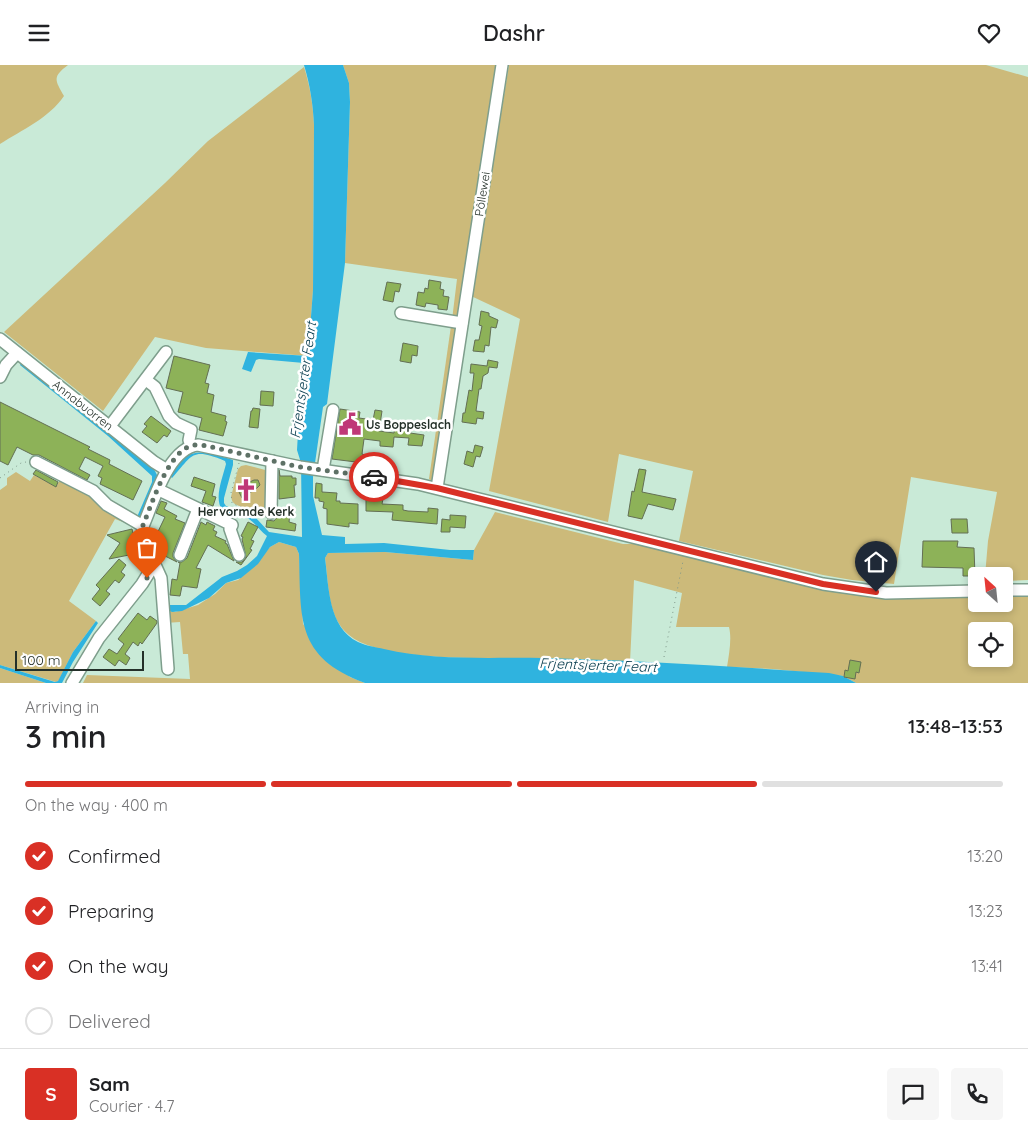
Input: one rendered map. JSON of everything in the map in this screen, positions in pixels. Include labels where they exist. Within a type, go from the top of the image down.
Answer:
[{"type":"street","name":"Pôllewei","points":[[437,488],[502,65]]},
{"type":"street","points":[[401,313],[462,323]]},
{"type":"street","name":"Annabuorren","points":[[0,339],[154,461],[167,469]]},
{"type":"street","points":[[110,426],[166,352]]},
{"type":"street","points":[[0,377],[6,365],[17,353]]},
{"type":"street","points":[[146,380],[155,387],[169,416],[176,423],[191,430],[191,446]]},
{"type":"street","points":[[319,469],[333,410]]},
{"type":"street","points":[[72,683],[99,637],[147,578],[151,565],[143,533],[143,525],[167,469],[182,452],[191,446],[207,446],[300,467],[379,477],[437,488],[848,589],[886,593],[968,591]]},
{"type":"street","points":[[271,512],[272,461]]},
{"type":"street","points":[[36,462],[93,491],[107,505],[143,525]]},
{"type":"street","points":[[159,490],[232,525],[230,529],[239,555]]},
{"type":"street","points":[[180,555],[198,509]]},
{"type":"street","points":[[151,565],[156,567],[161,578],[168,669]]},
{"type":"street","points":[[1013,590],[1028,589]]},
{"type":"path","points":[[0,478],[21,463],[36,462]]},
{"type":"path","points":[[239,463],[231,493],[232,503],[256,511],[271,512]]},
{"type":"path","points":[[0,472],[4,475]]},
{"type":"path","points":[[664,657],[685,550]]},
{"type":"shaded area","points":[[0,65],[68,65],[57,76],[57,82],[64,96],[58,104],[35,123],[0,144]]},
{"type":"shaded area","points":[[343,65],[497,65],[459,321],[452,320],[457,279],[345,263],[350,102],[349,83]]},
{"type":"shaded area","points":[[509,65],[986,65],[1028,77],[1028,580],[1013,581],[1013,567],[986,567],[988,541],[997,492],[911,477],[894,584],[823,575],[679,541],[693,471],[619,454],[608,522],[489,491],[520,319],[471,296]]},
{"type":"shaded area","points":[[304,67],[311,95],[314,125],[313,290],[308,356],[206,348],[155,337],[103,411],[4,332],[208,141]]},
{"type":"shaded area","points":[[451,326],[457,326],[432,481],[429,479]]},
{"type":"shaded area","points":[[246,465],[269,471],[269,510],[256,510],[238,506],[232,501],[231,497],[238,469]]},
{"type":"shaded area","points":[[16,472],[30,481],[34,475],[56,487],[61,478],[85,490],[136,527],[115,519],[69,601],[96,621],[73,652],[59,680],[56,682],[0,665],[0,490],[7,485],[7,478]]},
{"type":"shaded area","points":[[495,512],[623,544],[646,544],[833,590],[873,597],[968,595],[968,613],[1012,613],[1013,594],[1028,593],[1028,683],[856,683],[843,676],[773,669],[727,667],[730,642],[729,627],[676,627],[682,593],[634,580],[630,662],[543,658],[442,657],[387,651],[365,644],[349,635],[342,628],[333,610],[325,558],[328,553],[385,552],[473,560],[474,550]]},
{"type":"shaded area","points":[[279,542],[296,547],[299,554],[303,624],[350,677],[365,683],[83,683],[87,675],[190,679],[188,654],[183,654],[180,622],[165,623],[165,605],[175,612],[198,605],[215,594],[226,583],[238,580],[250,570],[270,547]]},
{"type":"shaded area","points":[[0,668],[46,683],[0,683]]},
{"type":"water","name":"Frjentsjerter Feart","points":[[304,65],[343,65],[349,83],[350,102],[345,263],[327,404],[323,407],[313,477],[313,496],[322,535],[345,537],[345,544],[384,543],[450,550],[474,550],[473,560],[385,552],[328,553],[325,558],[329,593],[335,616],[348,635],[358,642],[368,645],[403,653],[442,657],[613,660],[829,673],[843,676],[856,683],[365,683],[342,673],[325,661],[314,648],[306,633],[302,616],[299,554],[296,547],[279,542],[270,547],[258,564],[241,578],[226,583],[209,598],[182,611],[172,612],[168,610],[167,605],[186,605],[222,577],[247,565],[257,556],[267,536],[249,519],[226,513],[222,509],[219,503],[219,490],[226,464],[225,461],[199,454],[189,459],[171,477],[177,466],[189,455],[205,453],[233,460],[224,498],[226,506],[256,518],[269,532],[302,537],[301,463],[297,450],[299,415],[306,365],[304,363],[259,359],[256,360],[251,372],[242,369],[248,352],[308,356],[313,290],[314,125],[311,95]]},
{"type":"water","points":[[21,363],[154,469],[158,477],[141,518],[137,517],[152,482],[152,476],[108,436],[20,365]]},
{"type":"water","points":[[96,621],[98,623],[62,683],[46,683],[0,668],[0,665],[55,682],[58,681],[73,652]]},
{"type":"building","points":[[429,280],[441,282],[440,289],[444,290],[443,296],[449,297],[447,310],[438,309],[438,305],[426,303],[425,307],[416,305],[418,292],[424,293],[425,288],[428,289]]},
{"type":"building","points":[[387,282],[401,284],[399,292],[395,291],[393,302],[383,300]]},
{"type":"building","points":[[481,311],[489,313],[489,316],[498,320],[496,328],[491,327],[489,346],[485,345],[484,352],[473,351],[475,340],[479,340],[482,326],[479,325]]},
{"type":"building","points":[[403,343],[418,346],[417,356],[412,355],[411,363],[400,361]]},
{"type":"building","points":[[174,356],[210,365],[205,383],[209,384],[207,393],[214,395],[211,412],[226,416],[225,421],[227,422],[223,436],[199,430],[202,418],[178,412],[183,392],[166,388]]},
{"type":"building","points":[[488,360],[498,362],[497,368],[489,367],[488,373],[483,376],[481,389],[479,389],[476,411],[484,412],[483,419],[477,418],[476,424],[462,422],[469,390],[472,391],[474,373],[470,373],[471,364],[487,366]]},
{"type":"building","points":[[261,391],[274,392],[273,406],[260,405]]},
{"type":"building","points":[[0,402],[90,447],[88,449],[110,460],[109,464],[142,481],[133,500],[100,484],[102,478],[98,476],[103,466],[85,457],[79,469],[90,475],[87,480],[39,455],[33,455],[17,447],[8,465],[0,461]]},
{"type":"building","points":[[253,408],[260,409],[258,428],[249,427]]},
{"type":"building","points":[[340,409],[360,412],[359,418],[373,420],[375,410],[382,411],[379,431],[394,433],[395,425],[410,427],[410,433],[424,435],[422,446],[408,445],[409,438],[394,437],[393,447],[380,446],[380,441],[364,439],[362,454],[365,455],[364,463],[332,459]]},
{"type":"building","points":[[151,416],[171,431],[167,437],[164,435],[157,443],[142,432],[147,426],[144,424]]},
{"type":"building","points":[[475,445],[483,447],[480,457],[476,456],[473,467],[464,464],[467,451],[473,453]]},
{"type":"building","points":[[639,469],[646,470],[642,492],[676,499],[673,510],[648,504],[642,519],[628,516],[632,491],[634,492]]},
{"type":"building","points":[[36,470],[58,482],[56,487],[33,474]]},
{"type":"building","points":[[279,470],[280,476],[296,478],[296,485],[294,485],[295,497],[279,499]]},
{"type":"building","points":[[194,477],[215,484],[212,496],[216,497],[213,506],[202,502],[206,491],[191,486]]},
{"type":"building","name":"Hervormde Kerk","points":[[258,480],[260,485],[242,498],[237,488]]},
{"type":"building","points":[[316,483],[322,484],[322,492],[337,493],[336,501],[340,501],[340,503],[358,504],[358,524],[349,523],[349,527],[327,524],[327,509],[323,508],[324,502],[319,501],[319,498],[315,498]]},
{"type":"building","points":[[366,498],[383,499],[382,504],[403,505],[403,510],[408,511],[428,512],[428,508],[438,509],[437,524],[392,520],[393,512],[366,511]]},
{"type":"building","points":[[161,501],[167,503],[164,509],[177,516],[175,519],[185,523],[173,553],[173,557],[177,562],[163,555],[165,549],[153,542],[165,517],[156,513]]},
{"type":"building","points":[[279,511],[290,513],[289,522],[296,524],[295,531],[266,527],[267,520],[274,521]]},
{"type":"building","points":[[450,515],[466,516],[465,528],[450,527],[450,532],[441,532],[442,519],[450,520]]},
{"type":"building","points":[[951,519],[967,519],[968,533],[952,533]]},
{"type":"building","points":[[201,522],[206,525],[207,522],[215,526],[213,530],[217,532],[215,536],[226,541],[225,543],[234,561],[208,545],[196,568],[201,569],[197,588],[182,586],[180,596],[170,595],[172,579],[177,580],[180,563],[178,562],[182,562],[187,558]]},
{"type":"building","points":[[248,522],[258,527],[251,540],[254,541],[250,549],[252,550],[241,565],[236,562],[242,562],[246,557],[243,537],[241,536]]},
{"type":"building","points":[[132,529],[136,545],[127,547],[129,555],[109,559],[120,543],[107,535]]},
{"type":"building","points":[[923,541],[958,541],[957,547],[974,548],[975,567],[968,567],[968,576],[963,576],[963,568],[922,567]]},
{"type":"building","points":[[119,559],[126,565],[121,572],[125,575],[119,583],[115,580],[106,591],[110,594],[100,606],[92,599],[100,589],[96,585]]},
{"type":"building","points":[[138,613],[147,620],[150,616],[157,623],[142,644],[140,642],[138,646],[133,642],[125,654],[130,658],[126,665],[119,660],[115,666],[103,657],[109,649],[117,654],[124,644],[118,639]]},
{"type":"building","points":[[850,660],[861,662],[859,673],[856,672],[855,679],[844,677],[845,670],[848,671]]},
{"type":"way so far","points":[[147,578],[151,565],[143,533],[143,525],[167,469],[174,459],[186,448],[198,445],[207,446],[300,467],[374,477]]},
{"type":"place","name":"Us Boppeslach","points":[[350,424]]},
{"type":"place","name":"Hervormde Kerk","points":[[246,490]]},
{"type":"route","points":[[374,477],[437,488],[823,584],[876,592]]}]
